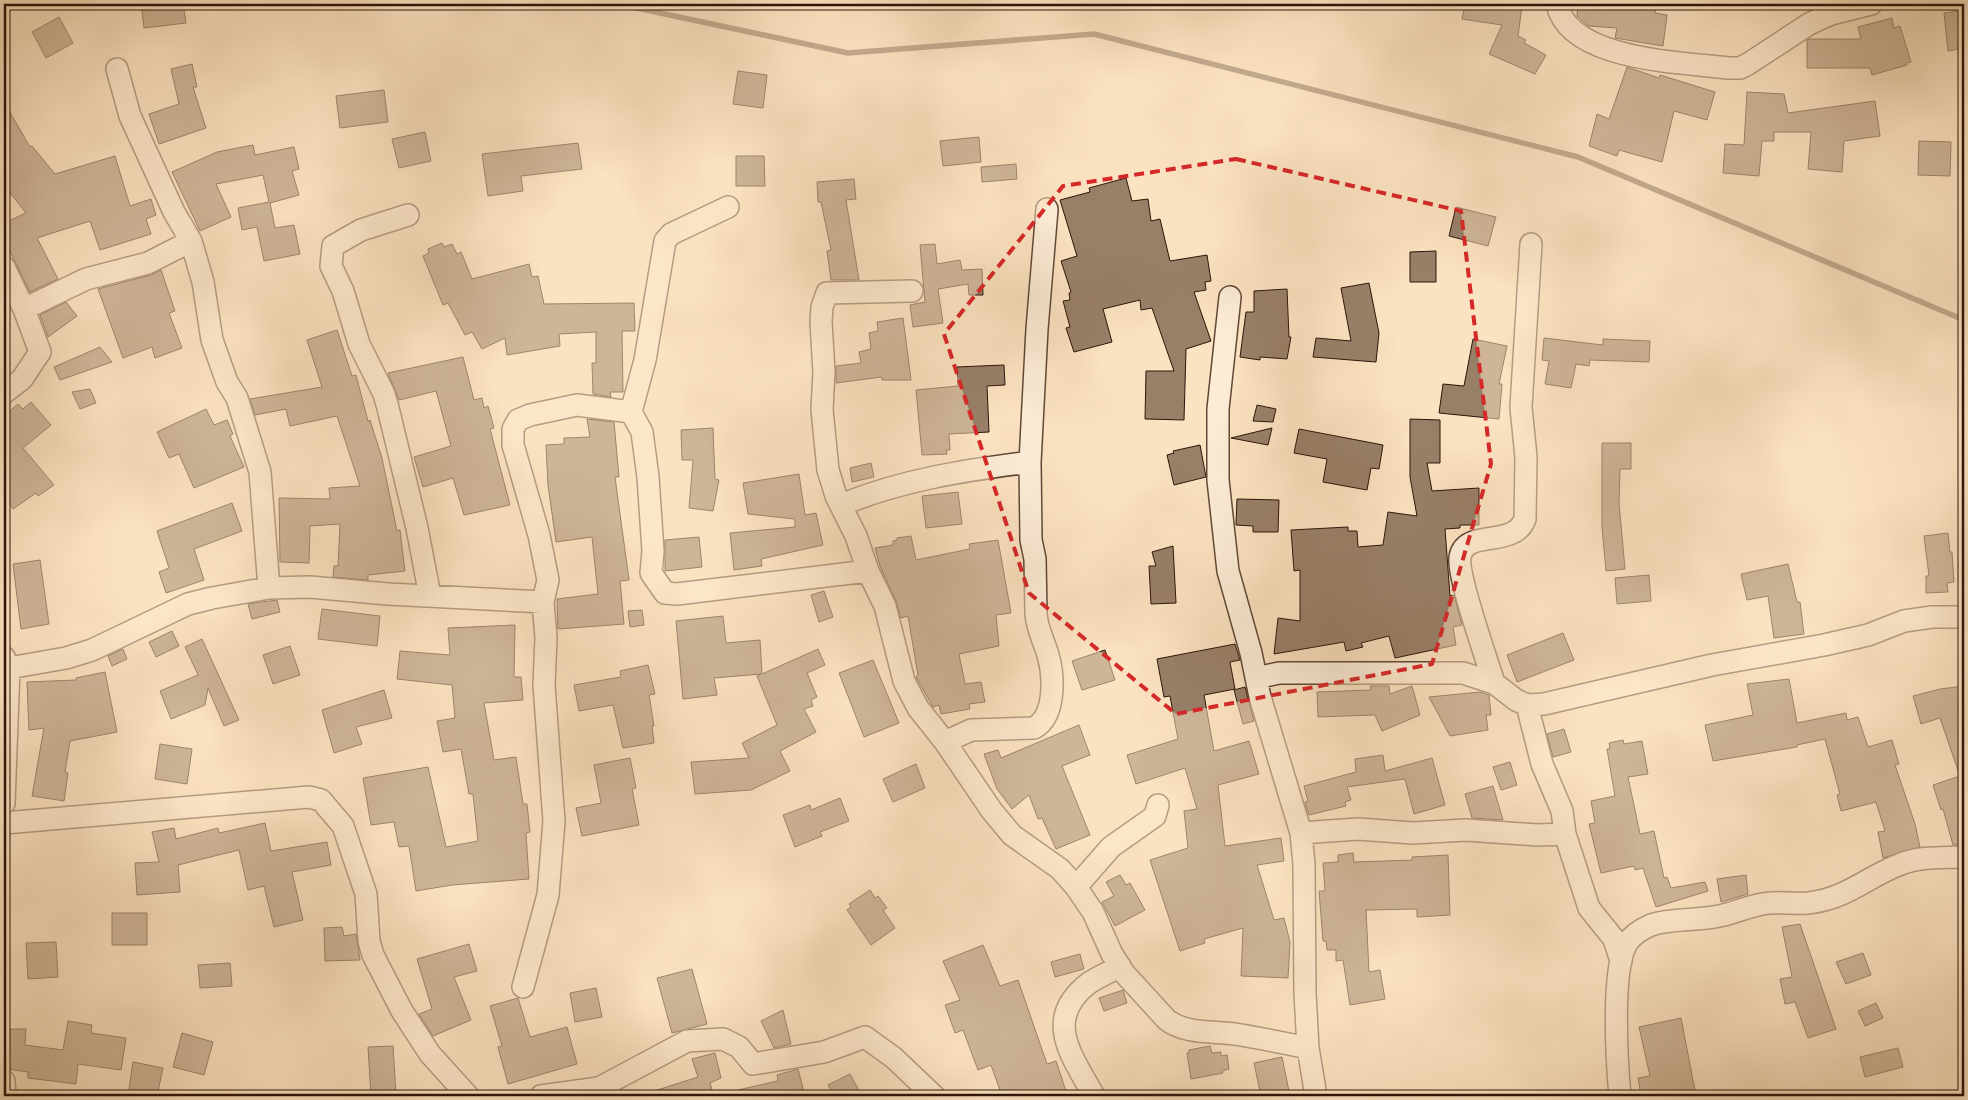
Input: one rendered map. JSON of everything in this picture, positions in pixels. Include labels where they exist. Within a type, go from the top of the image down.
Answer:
[{"type":"street","points":[[1557,4],[1570,29],[1596,44],[1629,56],[1740,68],[1809,24],[1831,14],[1871,4]]},
{"type":"street","points":[[117,69],[130,116],[174,212],[191,241],[203,282],[212,340],[227,382],[237,398],[260,472],[269,588]]},
{"type":"street","points":[[728,207],[671,234],[665,241],[645,360],[631,412],[642,432],[648,477],[654,551],[651,573],[666,593],[677,594],[868,571]]},
{"type":"street","points":[[945,742],[971,730],[1034,728],[1040,725],[1046,714],[1052,682],[1048,657],[1036,619],[1035,559],[1030,523],[1030,462],[1037,329],[1047,209]]},
{"type":"street","points":[[408,215],[360,230],[334,246],[331,266],[343,291],[359,344],[384,394],[417,528],[430,596]]},
{"type":"street","points":[[24,309],[86,279],[148,263],[157,256],[191,241]]},
{"type":"street","points":[[1494,683],[1466,590],[1460,556],[1465,547],[1474,541],[1507,536],[1516,532],[1522,526],[1524,519],[1526,457],[1521,407],[1532,244]]},
{"type":"street","points":[[4,267],[24,309],[40,352],[22,379],[4,393]]},
{"type":"street","points":[[912,291],[831,292],[826,295],[821,322],[824,372],[822,410],[828,470],[841,505],[856,536],[868,571],[885,606],[904,681],[918,708],[945,742],[992,811],[1012,835],[1034,853],[1060,869],[1076,887],[1093,912],[1112,954],[1120,966],[1174,1025],[1308,1048]]},
{"type":"street","points":[[1230,297],[1218,409],[1218,480],[1228,571],[1286,790],[1301,833],[1304,864],[1305,993],[1308,1048],[1316,1096]]},
{"type":"street","points":[[523,987],[548,895],[554,821],[544,685],[546,638],[544,602],[548,580],[539,535],[513,445],[513,429],[518,420],[530,415],[578,405],[631,412]]},
{"type":"street","points":[[841,505],[868,493],[916,481],[980,468],[1030,462]]},
{"type":"street","points":[[4,803],[6,663],[66,658],[92,650],[188,604],[269,588],[310,587],[544,602]]},
{"type":"street","points":[[1256,678],[1279,673],[1463,673],[1494,683],[1516,700],[1527,705],[1544,704],[1712,665],[1824,646],[1868,635],[1904,621],[1932,617],[1964,617]]},
{"type":"street","points":[[1527,705],[1542,764],[1562,811],[1565,834],[1589,908],[1614,939],[1621,961]]},
{"type":"street","points":[[4,823],[308,797],[321,800],[343,826],[353,851],[366,894],[369,941],[373,955],[415,1032],[430,1054],[468,1096]]},
{"type":"street","points":[[1076,887],[1111,847],[1154,816],[1158,804]]},
{"type":"street","points":[[1301,833],[1358,829],[1413,833],[1466,830],[1537,835],[1565,834]]},
{"type":"street","points":[[1620,1096],[1615,1046],[1621,961],[1627,944],[1635,934],[1652,925],[1718,916],[1768,903],[1805,903],[1828,900],[1848,893],[1879,874],[1902,863],[1931,858],[1964,857]]},
{"type":"street","points":[[1094,1096],[1068,1046],[1063,1030],[1064,1015],[1070,1004],[1089,984],[1120,966]]},
{"type":"street","points":[[541,1096],[599,1088],[687,1041],[722,1039],[738,1047],[753,1064],[824,1052],[865,1037],[894,1058],[934,1096]]},
{"type":"street","points":[[4,1081],[5,1096]]},
{"type":"highlighted area","points":[[1236,159],[1461,211],[1491,464],[1432,664],[1176,714],[1029,593],[944,334],[1063,186]]},
{"type":"building","points":[[141,4],[183,4],[186,23],[144,28]]},
{"type":"building","points":[[1465,4],[1517,4],[1522,6],[1518,36],[1526,40],[1524,43],[1546,55],[1535,74],[1489,54],[1502,25],[1462,19]]},
{"type":"building","points":[[1578,4],[1640,4],[1656,6],[1655,13],[1667,15],[1663,46],[1615,38],[1617,28],[1588,26],[1577,16]]},
{"type":"building","points":[[1964,10],[1964,48],[1948,51],[1944,13]]},
{"type":"building","points":[[59,17],[73,43],[46,58],[32,32]]},
{"type":"building","points":[[1892,18],[1894,28],[1900,26],[1911,62],[1906,63],[1907,65],[1872,75],[1870,68],[1807,68],[1807,40],[1861,39],[1858,27]]},
{"type":"building","points":[[192,64],[197,87],[193,87],[206,128],[159,144],[149,114],[179,104],[171,69]]},
{"type":"building","points":[[1627,67],[1659,78],[1660,75],[1715,92],[1707,120],[1674,111],[1662,162],[1619,150],[1617,156],[1589,146],[1597,114],[1609,119]]},
{"type":"building","points":[[738,71],[767,75],[763,108],[733,104]]},
{"type":"building","points":[[384,90],[388,122],[340,128],[336,96]]},
{"type":"building","points":[[1747,92],[1784,94],[1788,113],[1875,101],[1880,136],[1844,141],[1842,172],[1808,169],[1811,132],[1774,132],[1774,141],[1762,141],[1759,176],[1723,173],[1725,144],[1744,145]]},
{"type":"building","points":[[4,102],[30,147],[32,146],[55,174],[115,156],[130,206],[151,199],[156,215],[146,219],[151,234],[100,250],[90,221],[37,238],[58,279],[30,292],[4,239],[4,223],[26,213],[4,185]]},
{"type":"building","points":[[425,132],[431,161],[399,168],[392,139]]},
{"type":"building","points":[[979,137],[981,162],[943,166],[940,141]]},
{"type":"building","points":[[1919,141],[1951,142],[1950,176],[1918,175]]},
{"type":"building","points":[[578,143],[582,169],[521,176],[523,191],[488,196],[482,154]]},
{"type":"building","points":[[253,145],[255,155],[294,147],[299,169],[292,171],[299,195],[270,203],[275,228],[294,225],[300,254],[264,261],[257,227],[242,230],[238,208],[269,202],[263,175],[216,184],[231,217],[200,231],[172,172],[217,152]]},
{"type":"building","points":[[736,156],[764,156],[765,186],[736,186]]},
{"type":"building","points":[[1016,164],[1017,179],[982,182],[981,167]]},
{"type":"building","points":[[1126,178],[1132,201],[1148,199],[1151,221],[1160,219],[1170,261],[1207,255],[1211,281],[1205,282],[1206,290],[1194,292],[1211,341],[1186,349],[1184,420],[1145,419],[1146,371],[1174,371],[1152,308],[1141,310],[1140,300],[1103,309],[1112,342],[1074,352],[1066,328],[1070,327],[1063,301],[1070,300],[1069,293],[1071,292],[1061,261],[1077,256],[1060,200],[1090,192],[1089,188]]},
{"type":"building","points":[[854,179],[856,199],[846,200],[859,280],[831,280],[827,251],[831,250],[821,202],[818,202],[817,182]]},
{"type":"building","points":[[1456,207],[1496,217],[1488,246],[1449,236]]},
{"type":"building","points":[[442,243],[444,247],[452,244],[457,254],[461,252],[472,279],[529,264],[532,277],[538,276],[544,304],[634,303],[635,331],[622,331],[623,392],[610,392],[611,397],[593,394],[592,363],[596,363],[596,332],[559,334],[560,346],[507,355],[505,338],[482,349],[472,332],[465,335],[448,303],[443,305],[423,256],[429,253],[428,249]]},
{"type":"building","points":[[935,244],[937,264],[960,260],[962,270],[982,269],[983,295],[969,295],[968,284],[938,289],[943,323],[913,327],[910,305],[925,302],[920,245]]},
{"type":"building","points":[[1436,251],[1436,282],[1410,282],[1410,252]]},
{"type":"building","points":[[161,270],[175,311],[169,313],[182,348],[155,358],[152,347],[123,358],[98,289],[151,275]]},
{"type":"building","points":[[1369,283],[1379,333],[1376,362],[1313,357],[1316,338],[1351,341],[1341,288]]},
{"type":"building","points":[[1287,289],[1289,337],[1291,337],[1287,359],[1260,357],[1260,360],[1240,357],[1246,312],[1254,312],[1254,291]]},
{"type":"building","points":[[66,302],[77,316],[48,337],[40,315]]},
{"type":"building","points":[[903,318],[911,380],[882,380],[882,377],[836,383],[836,366],[861,363],[859,352],[871,349],[869,333],[878,331],[877,322]]},
{"type":"building","points":[[337,330],[352,376],[356,375],[368,421],[370,420],[382,458],[397,531],[400,530],[405,571],[368,575],[368,580],[333,577],[334,566],[338,566],[340,524],[310,526],[309,563],[280,562],[279,498],[330,499],[329,488],[360,486],[337,416],[290,426],[286,409],[255,415],[250,399],[322,387],[307,340]]},
{"type":"building","points":[[1544,338],[1603,345],[1603,339],[1650,341],[1649,362],[1590,360],[1589,366],[1576,364],[1571,388],[1545,384],[1549,361],[1542,360]]},
{"type":"building","points":[[1473,339],[1507,346],[1499,384],[1502,384],[1499,419],[1439,413],[1443,384],[1464,386]]},
{"type":"building","points":[[100,347],[112,362],[60,380],[54,367]]},
{"type":"building","points":[[463,357],[474,400],[482,398],[484,408],[488,406],[494,428],[490,429],[510,505],[464,515],[453,478],[423,487],[414,457],[451,446],[436,391],[399,400],[388,373]]},
{"type":"building","points":[[1004,365],[1005,385],[987,386],[989,432],[949,434],[950,450],[946,450],[947,454],[922,455],[916,390],[958,386],[957,367]]},
{"type":"building","points":[[90,389],[96,403],[80,409],[72,392]]},
{"type":"building","points":[[31,402],[51,425],[23,448],[54,485],[38,496],[36,493],[13,509],[4,496],[4,416],[18,404],[23,409]]},
{"type":"building","points":[[1257,405],[1276,409],[1273,422],[1253,421]]},
{"type":"building","points":[[206,409],[214,425],[227,420],[233,434],[230,436],[244,467],[194,488],[179,454],[169,458],[157,432]]},
{"type":"building","points":[[587,419],[614,422],[619,477],[615,477],[629,580],[620,581],[624,624],[558,629],[557,599],[598,594],[592,537],[556,542],[548,485],[546,445],[564,444],[564,438],[590,437]]},
{"type":"building","points":[[1410,419],[1440,420],[1440,463],[1427,463],[1432,491],[1479,488],[1479,525],[1460,525],[1460,528],[1445,529],[1450,596],[1454,595],[1462,625],[1453,627],[1456,645],[1395,658],[1389,636],[1361,643],[1363,647],[1346,651],[1344,642],[1274,654],[1278,618],[1300,621],[1300,570],[1294,571],[1291,530],[1348,527],[1348,531],[1357,531],[1358,547],[1383,545],[1388,512],[1417,516],[1410,477]]},
{"type":"building","points":[[713,428],[715,479],[719,480],[713,511],[689,508],[693,460],[682,460],[681,430]]},
{"type":"building","points":[[1272,428],[1268,445],[1231,438]]},
{"type":"building","points":[[1299,429],[1383,445],[1379,469],[1371,468],[1367,490],[1323,482],[1327,459],[1294,453]]},
{"type":"building","points":[[1602,443],[1631,443],[1631,469],[1620,469],[1619,503],[1625,569],[1606,571],[1602,527]]},
{"type":"building","points":[[1200,445],[1206,477],[1174,485],[1167,455],[1174,453],[1173,451]]},
{"type":"building","points":[[871,463],[874,477],[852,482],[850,468]]},
{"type":"building","points":[[799,474],[805,515],[816,513],[823,545],[761,559],[762,566],[734,570],[730,533],[795,527],[795,519],[748,514],[743,483]]},
{"type":"building","points":[[958,492],[962,524],[926,528],[922,496]]},
{"type":"building","points":[[1237,499],[1279,500],[1278,532],[1253,532],[1253,526],[1236,525]]},
{"type":"building","points":[[232,503],[242,531],[194,549],[204,580],[166,593],[159,572],[169,568],[157,531]]},
{"type":"building","points":[[1948,533],[1950,552],[1952,552],[1954,582],[1947,583],[1948,592],[1926,593],[1926,576],[1929,576],[1924,536]]},
{"type":"building","points":[[911,536],[916,560],[970,549],[969,544],[998,540],[1011,613],[996,615],[999,646],[959,654],[965,684],[981,682],[985,702],[969,704],[970,709],[941,714],[939,705],[933,707],[916,677],[918,675],[908,616],[901,618],[896,601],[880,566],[875,548],[893,545],[893,541],[897,540],[897,538]]},
{"type":"building","points":[[699,537],[702,567],[665,571],[665,540]]},
{"type":"building","points":[[1173,546],[1176,603],[1151,604],[1149,566],[1156,566],[1152,552]]},
{"type":"building","points":[[40,560],[49,624],[21,629],[13,564]]},
{"type":"building","points":[[1788,564],[1797,602],[1800,602],[1804,634],[1774,638],[1768,596],[1747,600],[1741,574]]},
{"type":"building","points":[[1649,575],[1651,601],[1617,604],[1615,578]]},
{"type":"building","points":[[824,591],[833,617],[819,622],[811,595]]},
{"type":"building","points":[[277,600],[280,612],[252,619],[248,604]]},
{"type":"building","points":[[322,609],[380,616],[377,646],[318,639]]},
{"type":"building","points":[[642,610],[644,625],[630,627],[628,611]]},
{"type":"building","points":[[723,616],[726,643],[760,640],[762,674],[818,649],[825,665],[807,673],[817,697],[811,700],[813,706],[804,709],[816,732],[780,751],[790,771],[751,790],[695,794],[691,762],[749,758],[742,743],[777,725],[757,676],[761,674],[714,678],[717,695],[683,699],[676,621]]},
{"type":"building","points":[[515,625],[514,677],[521,677],[523,700],[484,703],[494,760],[516,757],[523,804],[527,804],[530,832],[526,833],[529,879],[452,885],[416,891],[409,846],[399,847],[394,822],[371,825],[363,778],[428,767],[446,847],[478,841],[473,794],[469,794],[461,749],[443,752],[437,721],[455,718],[452,685],[397,679],[400,651],[450,655],[448,628]]},
{"type":"building","points":[[172,631],[179,646],[156,657],[149,642]]},
{"type":"building","points":[[1563,633],[1574,660],[1517,682],[1507,655]]},
{"type":"building","points":[[202,639],[239,720],[224,726],[208,688],[205,705],[171,719],[160,691],[198,675],[185,647]]},
{"type":"building","points":[[1235,644],[1240,660],[1230,662],[1235,689],[1204,695],[1214,751],[1249,741],[1259,774],[1218,785],[1225,846],[1281,838],[1284,861],[1257,865],[1274,920],[1284,918],[1290,942],[1288,978],[1241,976],[1243,928],[1204,939],[1205,943],[1180,951],[1150,860],[1188,848],[1184,811],[1197,809],[1185,768],[1136,784],[1127,755],[1178,739],[1170,696],[1164,697],[1157,659]]},
{"type":"building","points":[[290,646],[300,675],[273,684],[263,655]]},
{"type":"building","points":[[123,649],[127,659],[112,666],[108,656]]},
{"type":"building","points":[[1105,650],[1115,680],[1082,690],[1072,661]]},
{"type":"building","points":[[873,660],[899,723],[864,737],[839,673]]},
{"type":"building","points":[[648,665],[655,694],[649,695],[654,726],[652,726],[654,743],[623,748],[613,705],[579,711],[574,685],[621,677],[620,671]]},
{"type":"building","points":[[105,672],[117,732],[70,741],[65,772],[68,773],[64,801],[32,796],[44,728],[29,730],[27,682],[76,680],[76,678]]},
{"type":"building","points":[[1789,679],[1797,723],[1846,713],[1847,720],[1858,717],[1868,747],[1892,740],[1899,764],[1895,765],[1915,824],[1920,847],[1883,858],[1878,832],[1885,831],[1876,802],[1841,811],[1837,795],[1840,794],[1825,739],[1797,745],[1797,747],[1713,761],[1705,725],[1753,715],[1747,684]]},
{"type":"building","points":[[1370,686],[1389,686],[1390,694],[1412,686],[1420,715],[1382,731],[1375,715],[1318,717],[1317,692],[1371,690]]},
{"type":"building","points":[[1964,686],[1964,845],[1953,845],[1943,809],[1941,810],[1933,785],[1960,776],[1940,718],[1921,724],[1913,696],[1940,689]]},
{"type":"building","points":[[1245,687],[1254,721],[1243,724],[1234,690]]},
{"type":"building","points":[[384,690],[392,718],[356,727],[362,744],[334,753],[322,710]]},
{"type":"building","points":[[1480,692],[1489,695],[1491,715],[1486,715],[1488,730],[1450,736],[1429,697]]},
{"type":"building","points":[[1079,725],[1090,755],[1062,766],[1090,835],[1056,849],[1042,818],[1038,819],[1029,795],[1012,809],[997,789],[984,754],[998,750],[1001,758]]},
{"type":"building","points":[[1564,729],[1571,752],[1553,757],[1547,734]]},
{"type":"building","points":[[1623,740],[1624,744],[1642,741],[1648,774],[1628,777],[1640,834],[1654,831],[1664,878],[1667,877],[1671,888],[1705,882],[1708,891],[1656,907],[1643,868],[1635,870],[1634,866],[1601,873],[1589,824],[1595,823],[1591,801],[1615,796],[1607,749],[1610,749],[1609,743]]},
{"type":"building","points":[[160,744],[192,749],[187,784],[155,779]]},
{"type":"building","points":[[1383,755],[1385,771],[1432,758],[1445,805],[1414,814],[1405,779],[1347,787],[1351,800],[1345,802],[1346,806],[1309,815],[1305,802],[1308,801],[1304,786],[1356,772],[1355,759]]},
{"type":"building","points":[[630,758],[636,788],[632,789],[639,825],[582,836],[576,808],[601,803],[594,765]]},
{"type":"building","points":[[1510,762],[1517,785],[1501,790],[1493,767]]},
{"type":"building","points":[[916,764],[925,788],[893,802],[883,779]]},
{"type":"building","points":[[1493,786],[1503,820],[1472,818],[1465,794]]},
{"type":"building","points":[[840,798],[849,821],[820,832],[822,836],[795,847],[783,815],[810,805],[811,810]]},
{"type":"building","points":[[265,823],[271,851],[327,842],[331,865],[292,872],[303,920],[274,927],[264,886],[248,890],[239,850],[178,865],[180,892],[137,895],[135,863],[159,862],[152,832],[174,828],[176,839],[218,828],[219,833]]},
{"type":"building","points":[[1353,853],[1354,862],[1412,860],[1412,857],[1448,855],[1450,915],[1417,917],[1417,909],[1366,910],[1369,972],[1380,970],[1385,999],[1350,1005],[1343,960],[1336,961],[1336,950],[1327,950],[1326,941],[1323,941],[1319,891],[1325,891],[1323,863],[1338,862],[1338,855]]},
{"type":"building","points":[[1120,875],[1126,885],[1130,883],[1145,910],[1115,926],[1102,902],[1114,896],[1106,882]]},
{"type":"building","points":[[1746,875],[1748,894],[1721,902],[1717,879]]},
{"type":"building","points":[[870,890],[875,898],[878,896],[887,908],[883,910],[895,928],[871,945],[847,910],[851,907],[849,904]]},
{"type":"building","points":[[112,913],[147,913],[147,945],[112,945]]},
{"type":"building","points":[[1800,924],[1836,1029],[1808,1038],[1795,1002],[1785,1004],[1780,979],[1792,977],[1782,927]]},
{"type":"building","points":[[342,927],[344,936],[356,934],[360,960],[325,961],[324,928]]},
{"type":"building","points":[[56,942],[58,977],[28,979],[26,943]]},
{"type":"building","points":[[469,944],[477,971],[454,977],[471,1020],[433,1036],[419,1014],[432,1009],[417,959]]},
{"type":"building","points":[[983,945],[1000,986],[1018,980],[1047,1064],[1056,1061],[1066,1091],[1050,1096],[1002,1096],[991,1065],[978,1070],[963,1030],[955,1033],[945,1005],[960,1000],[943,961]]},
{"type":"building","points":[[1863,953],[1871,975],[1846,984],[1836,962]]},
{"type":"building","points":[[1080,954],[1084,969],[1055,977],[1051,962]]},
{"type":"building","points":[[230,963],[232,986],[200,988],[198,965]]},
{"type":"building","points":[[692,969],[707,1024],[672,1033],[657,978]]},
{"type":"building","points":[[596,988],[602,1017],[575,1022],[570,993]]},
{"type":"building","points":[[1123,990],[1127,1003],[1104,1011],[1099,998]]},
{"type":"building","points":[[518,998],[530,1037],[567,1027],[577,1064],[508,1084],[498,1047],[502,1046],[490,1006]]},
{"type":"building","points":[[1876,1003],[1883,1018],[1865,1026],[1858,1011]]},
{"type":"building","points":[[783,1010],[791,1044],[774,1048],[761,1021]]},
{"type":"building","points":[[1681,1018],[1696,1096],[1641,1096],[1638,1078],[1650,1076],[1639,1027]]},
{"type":"building","points":[[68,1021],[92,1025],[91,1033],[126,1038],[121,1070],[78,1064],[76,1084],[28,1078],[28,1072],[8,1069],[8,1029],[26,1029],[25,1045],[63,1050]]},
{"type":"building","points":[[182,1033],[213,1042],[204,1075],[173,1067]]},
{"type":"building","points":[[393,1046],[396,1096],[371,1096],[368,1047]]},
{"type":"building","points":[[1210,1046],[1212,1053],[1221,1052],[1221,1056],[1227,1055],[1229,1069],[1222,1071],[1223,1073],[1191,1079],[1187,1053],[1189,1053],[1189,1050]]},
{"type":"building","points":[[1898,1048],[1903,1067],[1865,1077],[1860,1057]]},
{"type":"building","points":[[715,1053],[721,1078],[710,1083],[714,1096],[649,1096],[648,1093],[698,1077],[692,1059]]},
{"type":"building","points":[[1282,1057],[1290,1096],[1261,1096],[1254,1063]]},
{"type":"building","points":[[133,1062],[163,1068],[157,1096],[128,1096]]},
{"type":"building","points":[[798,1069],[805,1096],[739,1096],[738,1090],[778,1081],[777,1075]]},
{"type":"building","points":[[850,1074],[862,1096],[834,1096],[828,1085]]},
{"type":"waterway","points":[[618,4],[848,53],[1094,34],[1578,157],[1964,320]]}]
